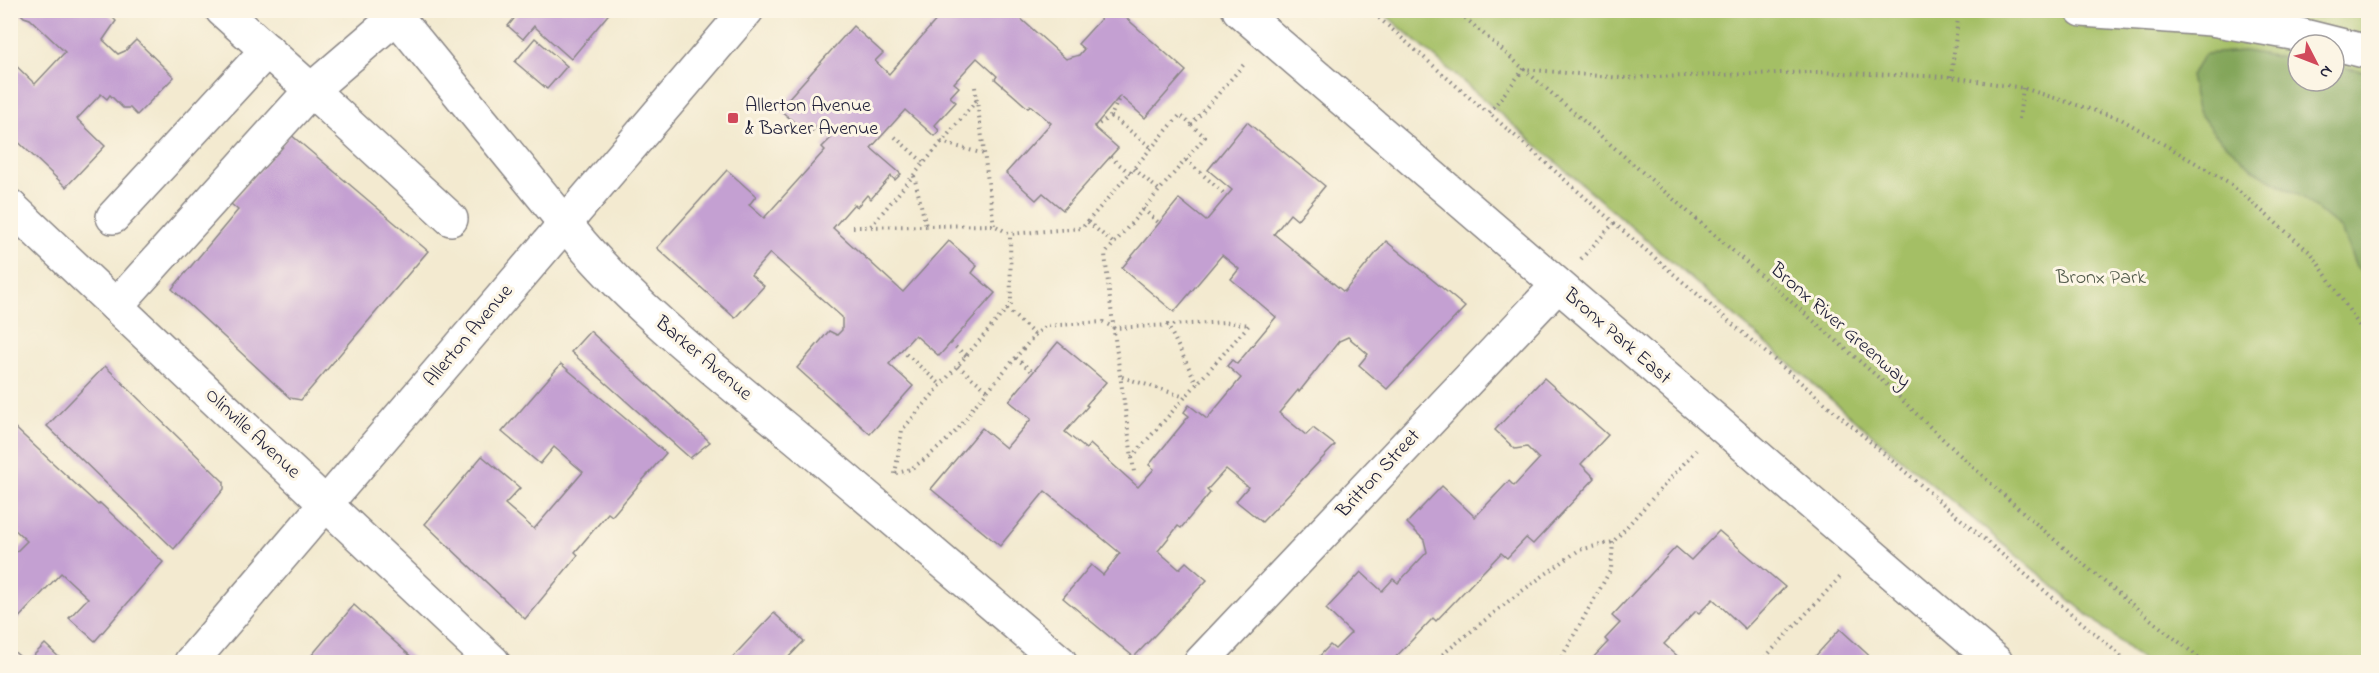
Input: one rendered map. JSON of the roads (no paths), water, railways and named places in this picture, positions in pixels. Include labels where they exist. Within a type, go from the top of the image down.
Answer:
[{"type":"main road","points":[[222,10],[451,219]]},
{"type":"main road","name":"Allerton Avenue","points":[[191,663],[747,10]]},
{"type":"main road","name":"Bronx Park East","points":[[1239,10],[1996,663]]},
{"type":"main road","points":[[2082,10],[2211,19],[2292,33],[2368,52]]},
{"type":"main road","points":[[116,306],[311,90],[393,14]]},
{"type":"main road","name":"Barker Avenue","points":[[393,14],[596,262],[657,322],[873,501],[1060,663]]},
{"type":"main road","points":[[112,217],[267,50]]},
{"type":"main road","name":"Olinville Avenue","points":[[10,207],[493,663]]},
{"type":"main road","name":"Britton Street","points":[[1201,663],[1557,286]]},
{"type":"place","name":"Allerton Avenue & Barker Avenue","points":[[733,118]]},
{"type":"park label","name":"Bronx Park","points":[[2101,278]]}]
